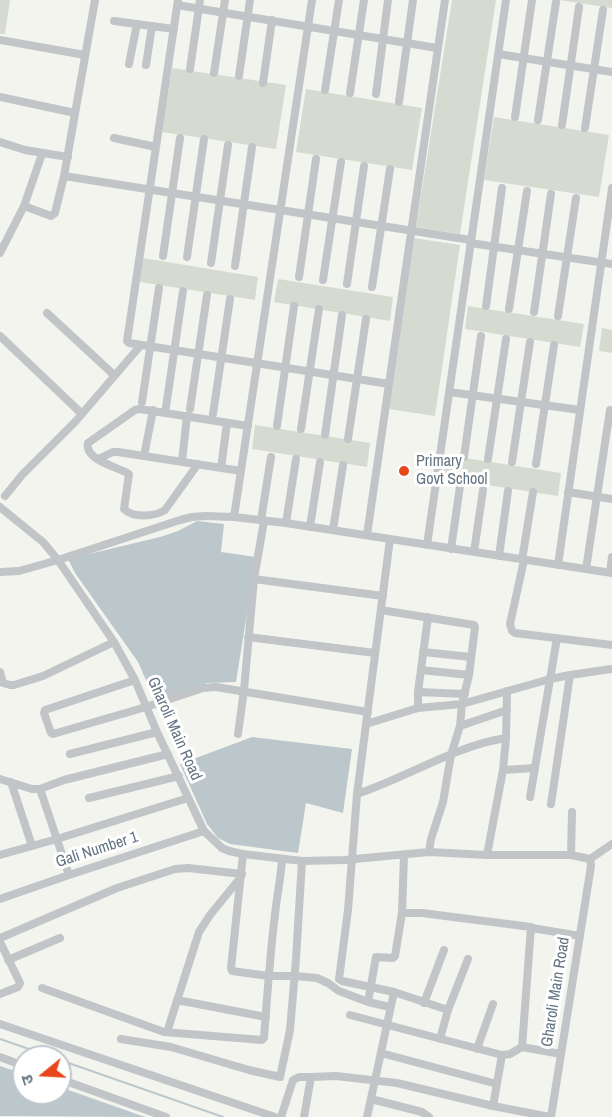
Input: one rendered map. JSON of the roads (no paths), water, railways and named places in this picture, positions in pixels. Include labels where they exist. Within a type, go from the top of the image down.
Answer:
[{"type":"street","points":[[24,206],[53,216],[68,157],[95,0]]},
{"type":"street","points":[[214,73],[225,0]]},
{"type":"street","points":[[239,76],[250,0]]},
{"type":"street","points":[[234,517],[312,0]]},
{"type":"street","points":[[325,90],[339,0]]},
{"type":"street","points":[[350,93],[364,0]]},
{"type":"street","points":[[376,93],[388,0]]},
{"type":"street","points":[[399,102],[413,0]]},
{"type":"street","points":[[367,535],[445,0]]},
{"type":"street","points":[[427,545],[506,0]]},
{"type":"street","points":[[515,117],[532,0]]},
{"type":"street","points":[[389,384],[127,341],[178,2],[199,4],[223,12],[437,48]]},
{"type":"street","points":[[538,120],[556,2]]},
{"type":"street","points":[[190,69],[199,4]]},
{"type":"street","points":[[562,125],[579,7]]},
{"type":"street","points":[[585,128],[603,9]]},
{"type":"street","points":[[263,83],[272,20]]},
{"type":"street","points":[[114,21],[174,29]]},
{"type":"street","points":[[129,64],[137,24]]},
{"type":"street","points":[[147,65],[152,26]]},
{"type":"street","points":[[0,40],[85,55]]},
{"type":"street","points":[[498,54],[612,72]]},
{"type":"street","points":[[0,97],[75,114]]},
{"type":"street","points":[[114,138],[156,147]]},
{"type":"street","points":[[163,256],[180,138]]},
{"type":"street","points":[[187,257],[204,140]]},
{"type":"street","points":[[0,142],[42,154],[68,157]]},
{"type":"street","points":[[211,263],[228,145]]},
{"type":"street","points":[[235,266],[252,147]]},
{"type":"street","points":[[0,253],[24,206],[42,154]]},
{"type":"street","points":[[299,277],[316,159]]},
{"type":"street","points":[[323,280],[341,162]]},
{"type":"street","points":[[347,284],[364,166]]},
{"type":"street","points":[[372,287],[390,170]]},
{"type":"street","points":[[64,176],[612,264]]},
{"type":"street","points":[[486,306],[502,188]]},
{"type":"street","points":[[558,566],[612,188]]},
{"type":"street","points":[[509,309],[527,191]]},
{"type":"street","points":[[534,312],[551,194]]},
{"type":"street","points":[[558,316],[576,198]]},
{"type":"street","points":[[142,402],[159,288]]},
{"type":"street","points":[[166,407],[183,291]]},
{"type":"street","points":[[182,461],[207,295]]},
{"type":"street","points":[[213,414],[230,299]]},
{"type":"street","points":[[277,426],[294,306]]},
{"type":"street","points":[[301,429],[319,309]]},
{"type":"street","points":[[47,314],[114,375]]},
{"type":"street","points":[[325,435],[342,315]]},
{"type":"street","points":[[348,439],[366,320]]},
{"type":"street","points":[[0,336],[82,414]]},
{"type":"street","points":[[464,457],[481,336]]},
{"type":"street","points":[[488,459],[506,339]]},
{"type":"street","points":[[512,462],[530,342]]},
{"type":"street","points":[[0,506],[3,494],[82,414],[141,345]]},
{"type":"street","points":[[536,464],[554,345]]},
{"type":"street","points":[[449,392],[580,410]]},
{"type":"street","points":[[198,464],[165,510],[150,515],[132,514],[125,510],[129,474],[98,459],[87,449],[88,443],[135,410],[140,409],[189,413],[248,426]]},
{"type":"street","points":[[144,456],[153,410]]},
{"type":"street","points":[[585,569],[610,410]]},
{"type":"street","points":[[221,468],[227,423]]},
{"type":"street","points":[[98,459],[115,452],[241,471]]},
{"type":"street","points":[[238,734],[254,579],[271,457]]},
{"type":"street","points":[[286,524],[296,459]]},
{"type":"street","points":[[310,527],[320,462]]},
{"type":"street","points":[[333,530],[343,465]]},
{"type":"street","points":[[451,549],[460,486]]},
{"type":"street","points":[[474,552],[483,490]]},
{"type":"street","points":[[499,556],[508,491]]},
{"type":"street","points":[[532,492],[523,560],[510,628],[515,633],[612,645]]},
{"type":"street","points":[[568,492],[612,498]]},
{"type":"street","name":"Gharoli Main Road","points":[[0,506],[43,542],[58,560],[114,642],[135,680],[204,831],[222,848],[243,854],[302,861],[429,852],[571,855],[590,859],[591,866],[551,1117]]},
{"type":"street","points":[[0,572],[19,571],[180,520],[205,516],[263,520],[611,573],[612,557]]},
{"type":"street","points":[[390,539],[357,794],[348,910],[339,978],[342,981],[394,992],[448,1010]]},
{"type":"street","points":[[254,579],[383,596]]},
{"type":"street","points":[[381,610],[475,627],[460,726],[451,754],[443,802],[429,852]]},
{"type":"street","points":[[418,708],[428,617]]},
{"type":"street","points":[[248,637],[375,653]]},
{"type":"street","points":[[530,797],[557,638]]},
{"type":"street","points":[[0,672],[3,682],[14,685],[43,676],[114,642]]},
{"type":"street","points":[[423,652],[471,657]]},
{"type":"street","points":[[366,724],[418,708],[462,704],[550,679],[611,669]]},
{"type":"street","points":[[421,670],[469,675]]},
{"type":"street","points":[[551,804],[570,675]]},
{"type":"street","points":[[135,680],[45,710],[51,733],[146,707],[203,688],[216,687],[368,712]]},
{"type":"street","points":[[487,855],[503,770],[507,691]]},
{"type":"street","points":[[418,692],[465,694]]},
{"type":"street","points":[[460,726],[507,710]]},
{"type":"street","points":[[70,754],[157,732]]},
{"type":"street","points":[[357,794],[451,754],[506,738]]},
{"type":"street","points":[[0,779],[32,789],[40,789],[64,780],[168,754]]},
{"type":"street","points":[[503,770],[535,768]]},
{"type":"street","points":[[89,798],[179,776]]},
{"type":"street","points":[[11,782],[32,846]]},
{"type":"street","points":[[40,789],[69,874]]},
{"type":"street","points":[[0,855],[188,798]]},
{"type":"street","points":[[571,855],[572,812]]},
{"type":"street","name":"Gali Number 1","points":[[0,899],[69,874],[204,831]]},
{"type":"street","points":[[590,859],[612,844]]},
{"type":"street","points":[[243,854],[232,971],[269,976],[317,978],[339,992],[368,1002],[390,1006]]},
{"type":"street","points":[[368,1002],[376,957],[393,958],[395,956],[402,913],[404,855]]},
{"type":"street","points":[[42,988],[167,1032],[260,1041],[264,1038],[282,859]]},
{"type":"street","points":[[280,1077],[290,1030],[302,861]]},
{"type":"street","points":[[0,994],[20,986],[20,983],[0,940],[117,888],[175,869],[188,868],[242,875]]},
{"type":"street","points":[[167,1032],[199,932],[242,875]]},
{"type":"street","points":[[402,913],[422,913],[530,926],[580,936]]},
{"type":"street","points":[[522,1047],[532,928]]},
{"type":"street","points":[[8,960],[60,938]]},
{"type":"street","points":[[424,1003],[444,950]]},
{"type":"street","points":[[440,1039],[448,1010],[468,959]]},
{"type":"street","points":[[367,1117],[394,992]]},
{"type":"street","points":[[177,1000],[266,1017]]},
{"type":"street","points":[[477,1049],[493,1004]]},
{"type":"street","points":[[350,1015],[502,1056],[522,1047],[561,1054]]},
{"type":"street","points":[[0,1024],[275,1117]]},
{"type":"street","points":[[121,1039],[171,1047],[249,1070],[293,1080],[299,1077],[336,1076],[397,1083],[551,1117]]},
{"type":"street","points":[[381,1053],[497,1084]]},
{"type":"street","points":[[493,1106],[502,1056]]},
{"type":"street","points":[[304,1117],[311,1077]]},
{"type":"street","points":[[281,1117],[293,1080]]},
{"type":"street","points":[[72,1083],[166,1117]]},
{"type":"street","points":[[371,1100],[422,1112],[429,1117]]},
{"type":"waterway","points":[[0,1039],[17,1045]]},
{"type":"waterway","points":[[72,1064],[223,1117]]},
{"type":"place","name":"Primary Govt School","points":[[404,471]]}]
